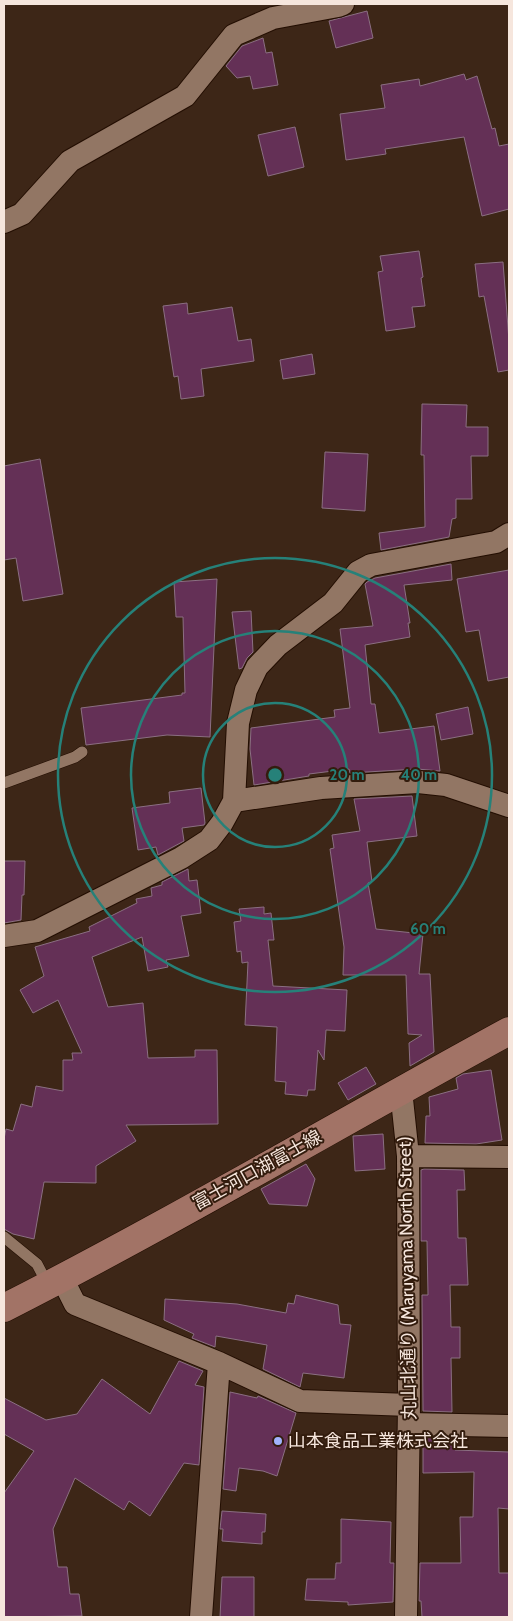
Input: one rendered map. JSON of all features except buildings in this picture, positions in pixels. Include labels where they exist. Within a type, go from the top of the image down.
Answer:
[{"type":"main road","name":"富士河口湖富士線","points":[[4,1308],[55,1282],[509,1031]]},
{"type":"street","points":[[4,222],[22,214],[70,161],[185,96],[234,35],[273,18],[343,4]]},
{"type":"street","points":[[4,936],[37,931],[181,858],[209,840],[222,823],[234,801],[238,723],[246,690],[257,667],[278,646],[334,602],[358,572],[371,565],[496,542],[509,534]]},
{"type":"street","points":[[234,801],[321,788],[418,782],[446,785],[509,806]]},
{"type":"street","name":"丸山北通り (Maruyama North Street)","points":[[401,1090],[408,1156],[409,1415],[406,1617]]},
{"type":"street","points":[[408,1156],[509,1157]]},
{"type":"street","points":[[55,1282],[75,1304],[219,1363],[300,1401],[509,1426]]},
{"type":"street","points":[[201,1617],[219,1363]]},
{"type":"lane","points":[[4,783],[75,757],[82,752]]},
{"type":"lane","points":[[4,1237],[37,1264],[55,1282]]},
{"type":"place","name":"山本食品工業株式会社","points":[[278,1441]]}]
